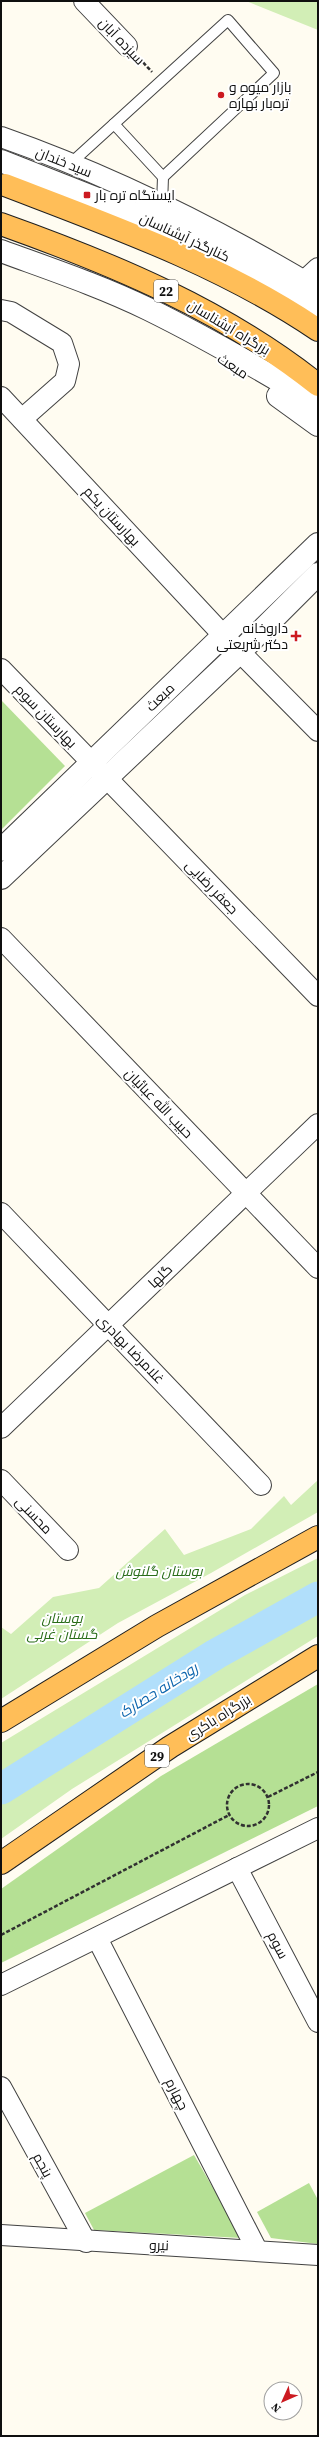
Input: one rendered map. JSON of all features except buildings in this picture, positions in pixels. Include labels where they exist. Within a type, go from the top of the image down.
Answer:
[{"type":"highway","points":[[5,185],[112,226],[212,268],[276,302],[318,330]]},
{"type":"highway","name":"بزرگراه آبشناسان","points":[[1,224],[70,248],[136,276],[199,307],[256,340],[318,385]]},
{"type":"highway","points":[[1,1721],[157,1626],[313,1538]]},
{"type":"highway","name":"بزرگراه باکری","points":[[1,1863],[170,1747],[318,1656]]},
{"type":"street","name":"سیزده آبان","points":[[84,1],[128,46]]},
{"type":"street","name":"سید خندان","points":[[1,137],[70,164],[162,204],[313,279]]},
{"type":"street","name":"کنارگذر آبشناسان","points":[[1,161],[176,230],[277,284],[318,309]]},
{"type":"street","points":[[1,251],[81,281],[147,309],[232,352],[318,404]]},
{"type":"street","name":"مبعث","points":[[147,309],[299,410],[318,425]]},
{"type":"street","points":[[1,310],[11,312],[62,343],[68,364],[65,381],[22,419]]},
{"type":"street","name":"بهارستان یکم","points":[[1,397],[223,635],[318,731]]},
{"type":"street","name":"مبعث","points":[[1,878],[98,770],[223,635],[318,544]]},
{"type":"street","name":"مبعث","points":[[1,850],[240,652],[318,574]]},
{"type":"street","name":"بهارستان سوم","points":[[1,669],[98,770]]},
{"type":"street","name":"جعفر رضایی","points":[[98,770],[318,996]]},
{"type":"street","name":"حبیب الله عبائیان","points":[[1,938],[318,1268]]},
{"type":"street","name":"گلها","points":[[1,1428],[318,1124]]},
{"type":"street","name":"غلامرضا بهادری","points":[[1,1213],[261,1485]]},
{"type":"street","name":"محسنی","points":[[1,1480],[68,1550]]},
{"type":"street","points":[[1,1985],[318,1828]]},
{"type":"street","name":"سوم","points":[[237,1868],[318,2022]]},
{"type":"street","name":"چهارم","points":[[97,1938],[257,2250]]},
{"type":"street","name":"پنجم","points":[[1,2087],[86,2242]]},
{"type":"street","name":"نیرو","points":[[1,2235],[86,2242],[257,2250],[318,2255]]},
{"type":"lane","points":[[70,164],[228,20],[274,73],[162,177]]},
{"type":"lane","points":[[114,124],[162,177],[162,204]]},
{"type":"path","name":"سیزده آبان","points":[[128,46],[161,81]]},
{"type":"path","points":[[268,1797],[318,1772]]},
{"type":"path","points":[[253,1784],[265,1791],[268,1797],[269,1811],[261,1823],[247,1826],[234,1821],[229,1815],[227,1808],[229,1795],[239,1785],[253,1784]]},
{"type":"path","points":[[1,1935],[229,1815]]},
{"type":"green space","points":[[246,1],[318,1],[318,30]]},
{"type":"green space","points":[[1,700],[65,766],[1,830]]},
{"type":"green space","points":[[318,1480],[318,1512],[211,1573],[118,1623],[1,1699],[1,1627],[11,1634],[53,1597],[99,1588],[165,1529],[184,1555],[251,1529],[284,1496],[291,1505]]},
{"type":"green space","points":[[318,1558],[318,1636],[72,1789],[1,1839],[1,1743],[245,1595]]},
{"type":"green space","points":[[318,1684],[318,1806],[1,1963],[1,1889],[161,1776]]},
{"type":"green space","points":[[194,2155],[242,2238],[94,2230],[85,2213]]},
{"type":"green space","points":[[309,2183],[318,2200],[318,2244],[271,2238],[257,2212]]},
{"type":"waterway","name":"رودخانه حصارک","points":[[1,1789],[216,1654],[318,1597]]},
{"type":"place","name":"بازار میوه و تره‌بار بهاره","points":[[221,95]]},
{"type":"place","name":"ایستگاه تره بار","points":[[87,195]]},
{"type":"place","name":"داروخانه دکتر شریعتی","points":[[296,636]]},
{"type":"park label","name":"بوستان گلنوش","points":[[159,1571]]},
{"type":"park label","name":"بوستان گستان غربی","points":[[62,1626]]}]
